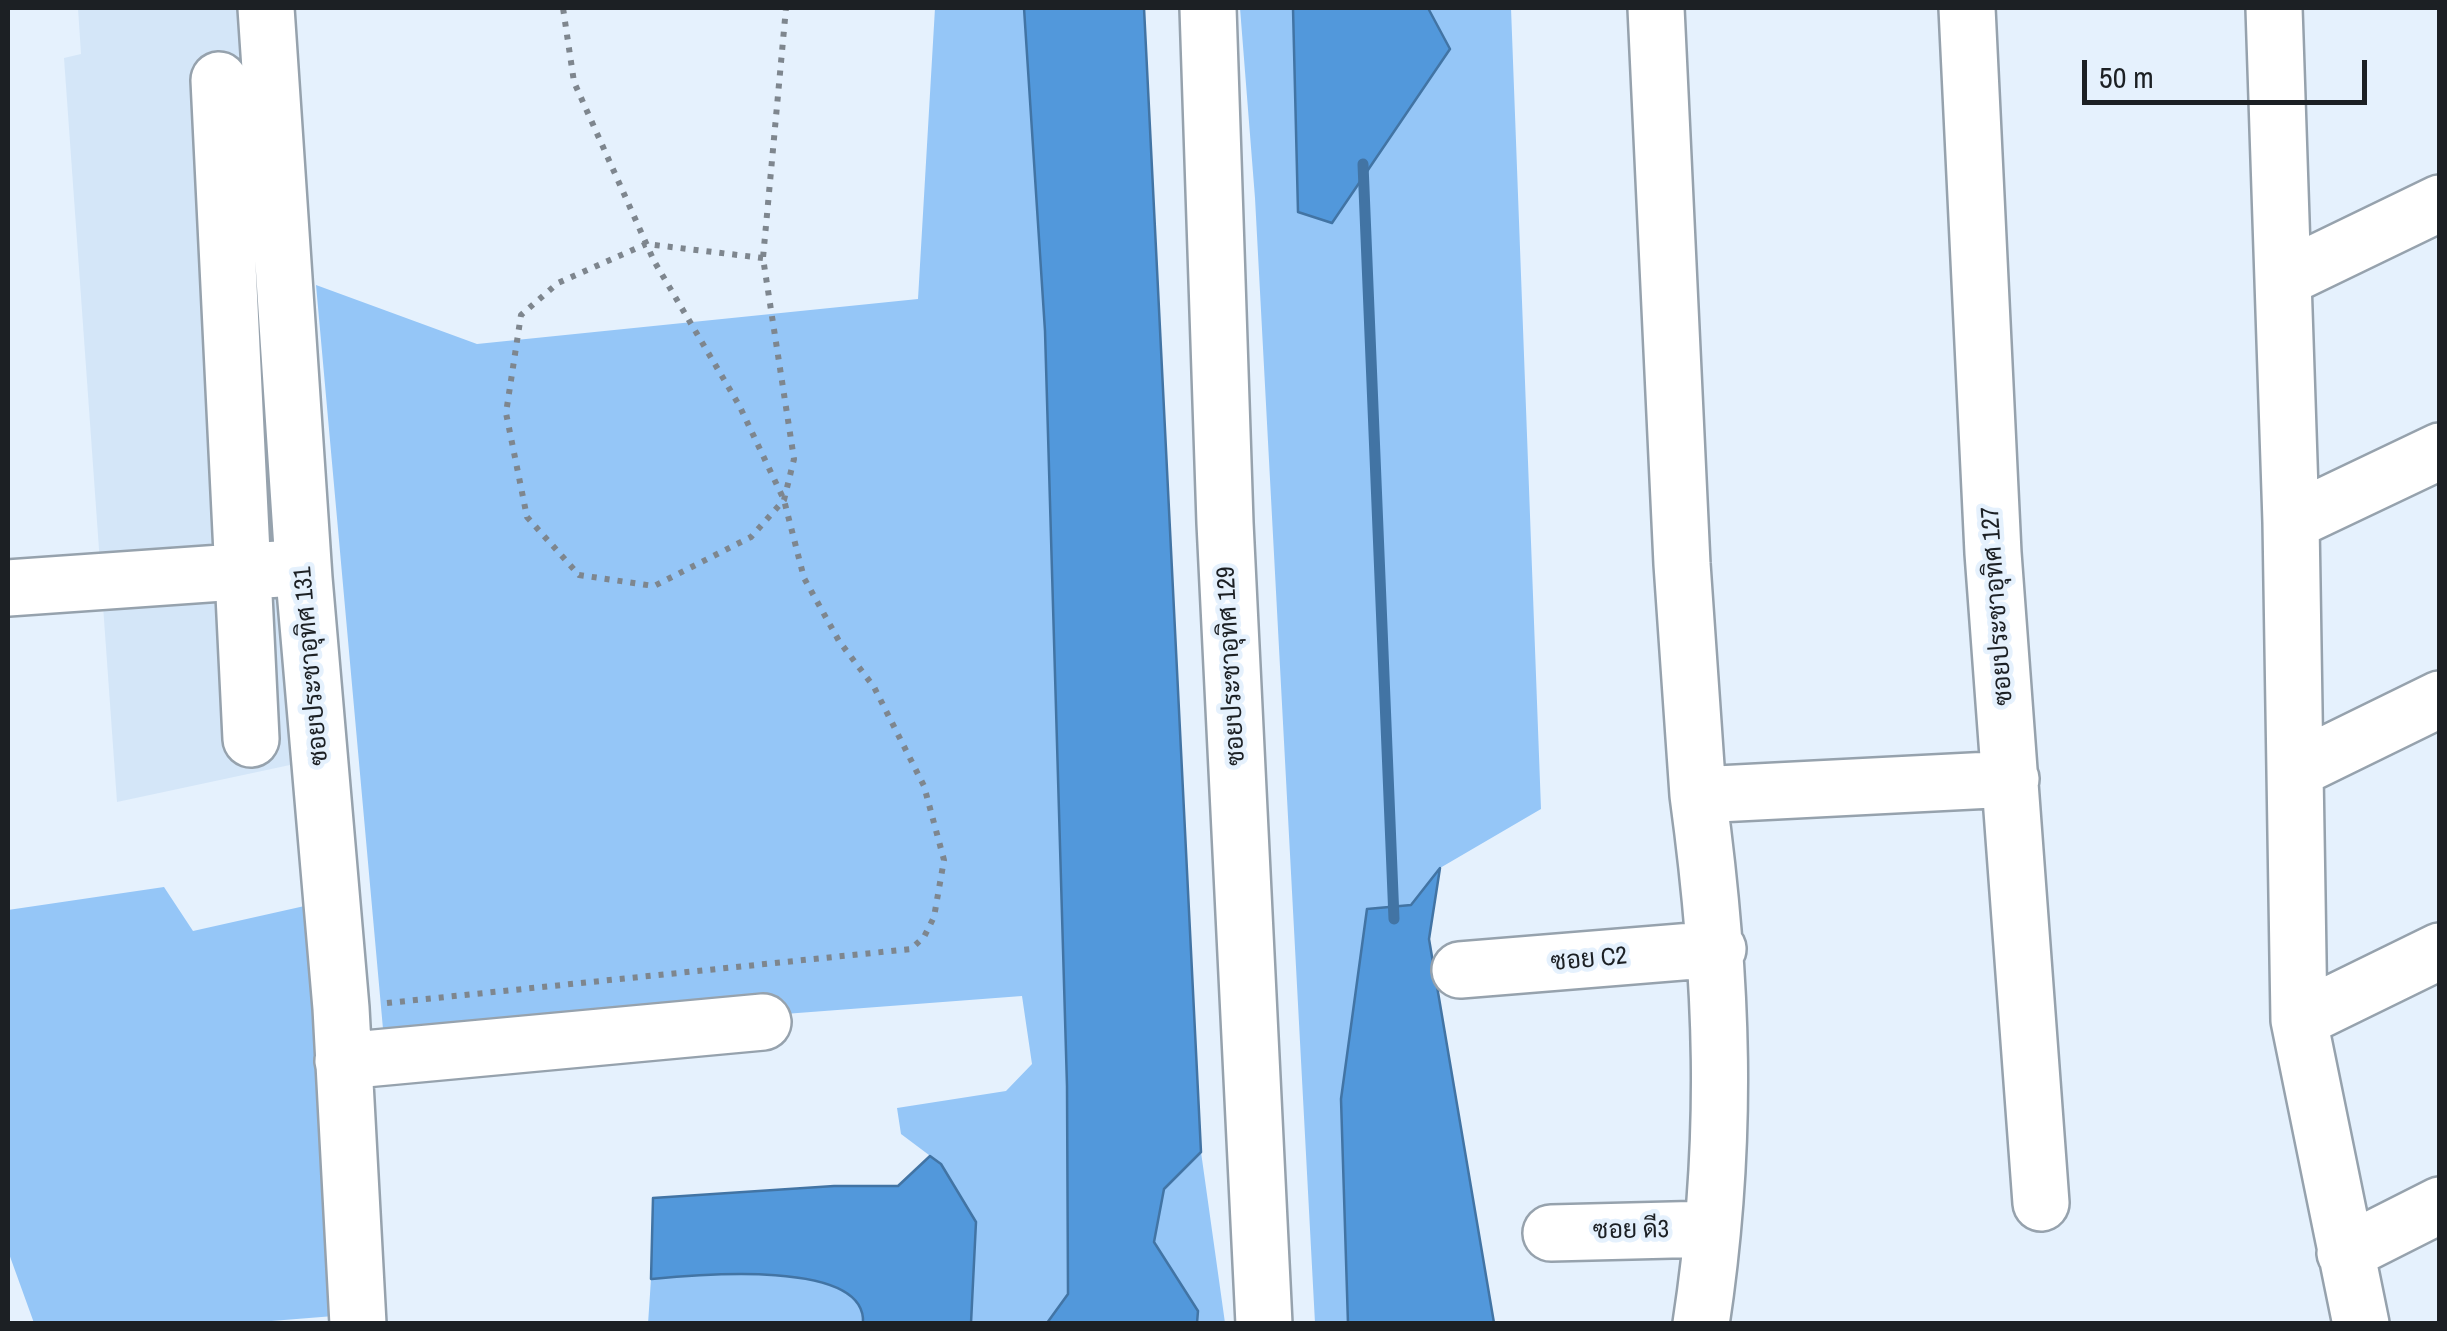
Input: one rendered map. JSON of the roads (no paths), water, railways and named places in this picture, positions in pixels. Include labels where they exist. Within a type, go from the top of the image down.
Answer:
[{"type":"street","name":"ซอยประชาอุทิศ 129","points":[[1208,8],[1225,522],[1264,1324]]},
{"type":"street","points":[[1656,8],[1682,564],[1698,795],[1718,950],[1723,1094],[1702,1324]]},
{"type":"street","name":"ซอยประชาอุทิศ 127","points":[[1967,8],[1994,553],[2041,1203]]},
{"type":"street","points":[[2274,8],[2286,278],[2298,1020],[2362,1324]]},
{"type":"street","name":"ซอยประชาอุทิศ 131","points":[[255,11],[341,1008],[358,1324]]},
{"type":"street","points":[[219,80],[251,739]]},
{"type":"street","points":[[2286,278],[2440,203]]},
{"type":"street","points":[[2291,522],[2440,451]]},
{"type":"street","points":[[8,588],[304,567]]},
{"type":"street","points":[[2295,770],[2440,699]]},
{"type":"street","points":[[1698,795],[2011,779]]},
{"type":"street","name":"ซอย C2","points":[[1460,970],[1718,950]]},
{"type":"street","points":[[2298,1020],[2440,951]]},
{"type":"street","points":[[343,1062],[762,1022]]},
{"type":"street","points":[[2345,1253],[2440,1205]]},
{"type":"street","name":"ซอย ดี3","points":[[1550,1232],[1712,1229]]},
{"type":"waterway","points":[[1363,164],[1394,919]]}]
